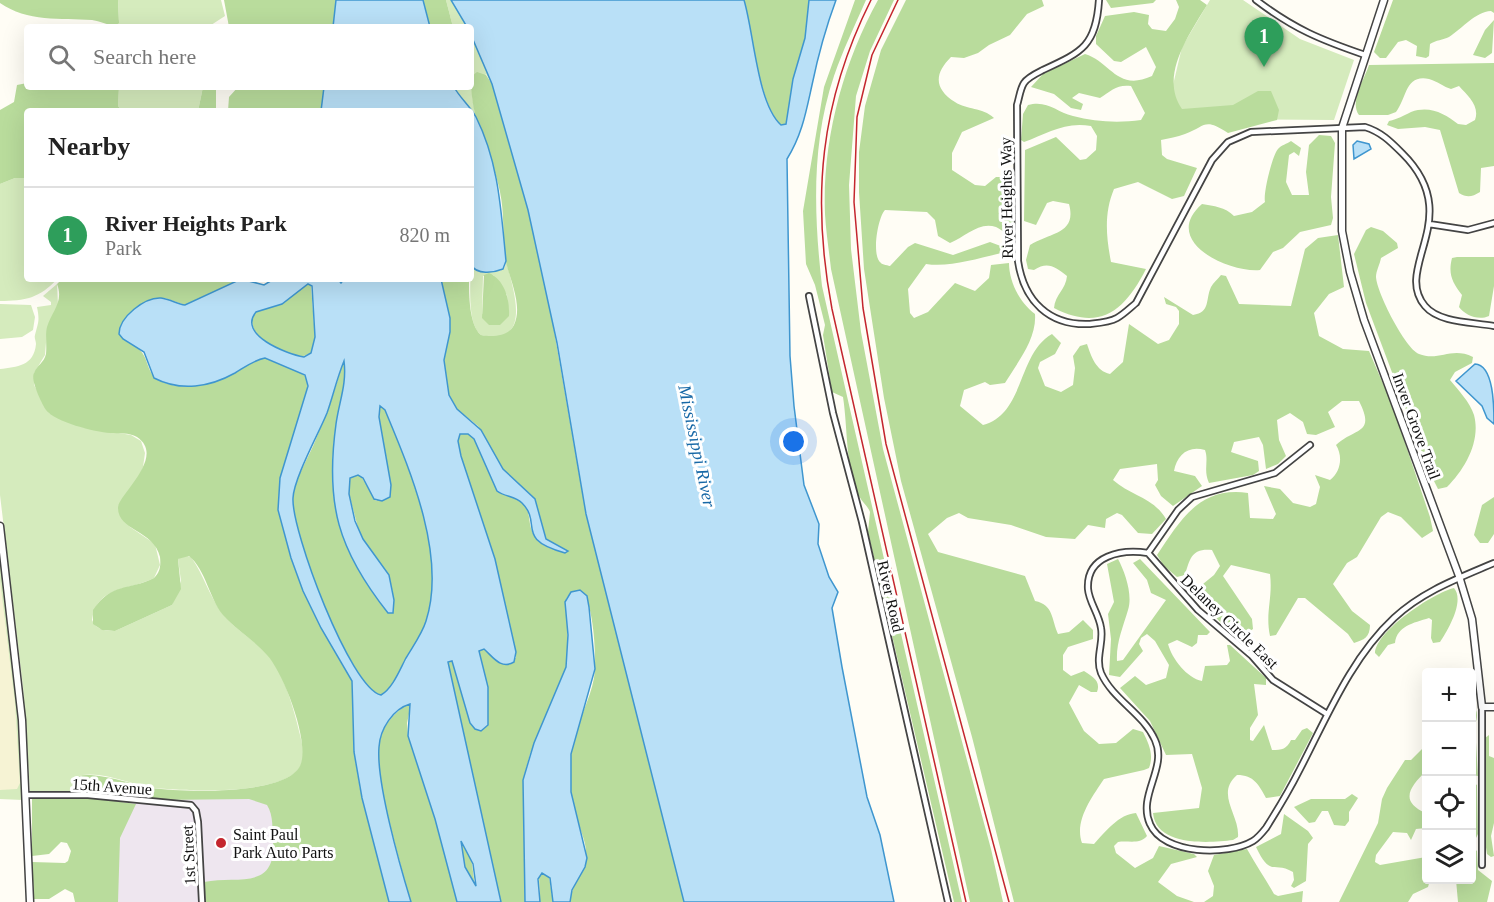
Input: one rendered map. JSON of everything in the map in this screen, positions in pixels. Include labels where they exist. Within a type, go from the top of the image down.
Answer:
[{"type":"street","name":"River Heights Way","points":[[1099,0],[1097,23],[1089,40],[1077,54],[1036,73],[1024,82],[1017,105],[1018,261],[1021,280],[1033,301],[1053,316],[1071,325],[1098,323],[1117,318],[1136,303],[1212,160],[1228,142],[1251,132],[1365,127],[1380,132],[1410,161],[1421,175],[1427,189],[1431,208],[1430,224],[1416,283],[1418,296],[1425,307],[1438,316],[1494,326]]},
{"type":"street","points":[[1256,0],[1286,22],[1317,39],[1365,55]]},
{"type":"street","name":"Inver Grove Trail","points":[[1384,0],[1342,128],[1342,231],[1350,272],[1368,331],[1459,576],[1472,619],[1482,707],[1482,865]]},
{"type":"street","points":[[1430,224],[1468,230],[1494,223]]},
{"type":"street","name":"River Road","points":[[809,296],[833,413],[862,522],[948,902]]},
{"type":"street","points":[[1310,445],[1275,473],[1192,497],[1178,510],[1148,553],[1129,550],[1101,559],[1090,574],[1088,590],[1102,631],[1100,671],[1110,688],[1147,726],[1156,742],[1158,760],[1144,804],[1150,825],[1161,837],[1175,846],[1191,849],[1239,846],[1254,841],[1266,828],[1327,714],[1366,648],[1395,617],[1430,592],[1459,576],[1494,563]]},
{"type":"street","points":[[0,526],[21,708],[30,902]]},
{"type":"street","name":"Delaney Circle East","points":[[1148,553],[1197,610],[1251,656],[1273,680],[1327,714]]},
{"type":"street","points":[[1482,707],[1494,707]]},
{"type":"street","name":"15th Avenue","points":[[26,795],[88,795],[136,801],[182,802],[194,808]]},
{"type":"street","name":"1st Street","points":[[194,808],[199,825],[202,902]]},
{"type":"shaded area","points":[[0,551],[12,649],[23,797],[0,797]]},
{"type":"shaded area","points":[[112,796],[275,799],[279,902],[117,902]]},
{"type":"green space","points":[[0,0],[118,0],[119,23],[107,24],[92,20],[33,16],[10,9],[0,3]]},
{"type":"green space","points":[[118,0],[221,0],[225,16],[213,24],[116,24],[119,20]]},
{"type":"green space","points":[[224,0],[336,0],[333,24],[228,24]]},
{"type":"green space","points":[[423,0],[446,0],[452,24],[429,24]]},
{"type":"green space","points":[[446,0],[451,0],[465,24],[452,24]]},
{"type":"green space","points":[[744,0],[809,0],[805,38],[793,79],[786,124],[781,125],[767,100],[757,66]]},
{"type":"green space","points":[[855,0],[866,0],[834,76],[821,128],[818,154],[816,207],[822,286],[962,902],[954,902],[868,532],[870,512],[854,484],[843,397],[832,392],[823,335],[825,325],[815,285],[806,264],[803,211],[824,87]]},
{"type":"green space","points":[[878,0],[894,0],[870,51],[856,96],[849,185],[851,249],[861,332],[883,449],[991,849],[1003,902],[970,902],[831,269],[825,221],[825,186],[831,131],[845,76]]},
{"type":"green space","points":[[906,0],[1042,0],[1044,6],[1027,14],[1010,35],[978,53],[964,58],[951,57],[939,75],[940,86],[948,97],[960,105],[985,112],[994,118],[962,132],[952,153],[952,170],[975,185],[985,186],[996,177],[1012,177],[1014,235],[1007,234],[996,227],[984,226],[950,243],[938,236],[935,220],[927,212],[885,210],[878,228],[876,253],[881,263],[890,266],[915,243],[953,255],[990,242],[1006,248],[1007,252],[946,265],[926,264],[908,289],[910,313],[914,318],[928,312],[955,283],[975,291],[989,278],[991,265],[1009,263],[1016,292],[1035,314],[1030,342],[1005,383],[990,385],[985,382],[964,390],[960,406],[983,425],[997,419],[1014,397],[1032,355],[1052,334],[1061,343],[1055,354],[1040,362],[1038,368],[1045,386],[1061,392],[1073,385],[1075,368],[1073,356],[1080,346],[1087,344],[1092,358],[1101,370],[1110,374],[1123,362],[1129,324],[1158,344],[1169,340],[1179,324],[1179,311],[1176,307],[1166,304],[1164,297],[1193,315],[1199,313],[1205,308],[1211,287],[1221,275],[1226,276],[1239,304],[1291,306],[1305,249],[1318,238],[1338,235],[1344,287],[1329,294],[1314,313],[1319,336],[1343,349],[1369,351],[1393,407],[1430,517],[1433,531],[1422,538],[1401,517],[1388,512],[1381,517],[1357,557],[1347,563],[1333,584],[1352,611],[1370,625],[1366,637],[1354,643],[1348,634],[1305,598],[1298,598],[1276,635],[1270,636],[1268,620],[1270,574],[1231,565],[1223,576],[1252,619],[1253,629],[1241,637],[1227,629],[1192,593],[1214,575],[1220,566],[1212,550],[1200,551],[1193,555],[1185,575],[1177,577],[1164,566],[1157,555],[1183,519],[1204,501],[1216,495],[1231,492],[1248,493],[1250,518],[1273,519],[1276,514],[1264,486],[1280,489],[1293,503],[1310,507],[1316,504],[1320,487],[1315,475],[1330,480],[1334,477],[1340,464],[1340,454],[1336,445],[1364,425],[1364,412],[1359,401],[1342,401],[1328,412],[1335,427],[1316,435],[1307,434],[1303,422],[1290,413],[1277,420],[1279,440],[1286,456],[1278,464],[1266,469],[1263,445],[1259,437],[1234,442],[1231,452],[1258,461],[1259,471],[1253,475],[1209,483],[1206,474],[1205,450],[1189,450],[1178,460],[1174,471],[1195,476],[1202,486],[1173,506],[1161,496],[1155,485],[1158,480],[1157,464],[1120,469],[1113,480],[1155,506],[1166,519],[1152,534],[1138,533],[1122,515],[1117,513],[1106,519],[1105,528],[1088,525],[1075,539],[1046,537],[1011,525],[968,518],[959,513],[947,518],[928,534],[938,552],[1025,576],[1035,601],[1049,609],[1058,634],[1069,632],[1083,620],[1093,630],[1093,639],[1068,647],[1063,655],[1063,670],[1071,676],[1084,671],[1097,682],[1097,692],[1091,692],[1079,685],[1069,703],[1084,731],[1099,744],[1116,743],[1133,729],[1143,732],[1149,745],[1151,759],[1149,768],[1104,779],[1082,818],[1080,835],[1082,843],[1094,844],[1118,820],[1136,813],[1147,836],[1137,841],[1118,842],[1114,846],[1116,853],[1135,868],[1153,858],[1159,846],[1194,854],[1197,857],[1171,864],[1158,882],[1177,896],[1194,902],[1014,902],[972,737],[901,481],[884,398],[864,269],[859,152],[865,106],[881,50]]},
{"type":"green space","points":[[1106,0],[1156,0],[1153,3],[1111,8]]},
{"type":"green space","points":[[1176,0],[1200,0],[1207,5],[1185,42],[1175,70],[1176,96],[1182,109],[1233,105],[1258,91],[1271,91],[1279,110],[1277,120],[1228,133],[1209,124],[1185,134],[1161,140],[1162,155],[1167,159],[1197,168],[1184,196],[1172,199],[1138,182],[1114,189],[1107,225],[1111,262],[1146,269],[1129,296],[1110,313],[1085,318],[1071,315],[1054,308],[1067,276],[1051,266],[1028,269],[1026,260],[1030,245],[1066,227],[1070,214],[1069,204],[1053,201],[1047,203],[1036,225],[1024,221],[1025,150],[1056,137],[1080,160],[1086,159],[1096,150],[1097,136],[1091,126],[1073,125],[1024,142],[1021,140],[1023,114],[1028,105],[1035,104],[1047,105],[1073,116],[1098,121],[1141,120],[1145,113],[1131,86],[1118,87],[1100,98],[1079,93],[1072,98],[1083,104],[1081,110],[1071,108],[1054,94],[1031,87],[1043,74],[1085,54],[1122,78],[1140,80],[1152,76],[1156,67],[1146,47],[1121,62],[1114,61],[1096,44],[1096,36],[1105,16],[1134,12],[1149,15],[1148,24],[1152,29],[1166,31],[1175,19],[1179,7]]},
{"type":"green space","points":[[1210,0],[1243,0],[1300,39],[1354,60],[1334,120],[1165,119],[1182,47]]},
{"type":"green space","points":[[1393,0],[1494,0],[1494,13],[1491,11],[1480,14],[1449,37],[1430,44],[1429,56],[1426,58],[1416,56],[1417,46],[1406,40],[1398,42],[1386,58],[1380,58],[1374,52]]},
{"type":"green space","points":[[1494,20],[1492,53],[1485,58],[1473,55],[1485,30]]},
{"type":"green space","points":[[474,42],[492,84],[486,74],[472,97],[476,117],[474,108],[469,108],[456,90],[474,90]]},
{"type":"green space","points":[[1494,63],[1494,166],[1481,168],[1480,192],[1472,196],[1459,193],[1440,130],[1425,127],[1398,129],[1387,125],[1389,121],[1411,112],[1431,110],[1458,124],[1466,125],[1475,120],[1476,110],[1459,86],[1451,89],[1432,80],[1421,78],[1415,80],[1408,88],[1396,112],[1388,115],[1359,115],[1356,110],[1359,90],[1369,65]]},
{"type":"green space","points":[[477,72],[486,75],[492,84],[528,210],[552,319],[586,514],[684,902],[570,902],[584,867],[586,850],[572,798],[570,761],[575,735],[590,694],[595,670],[595,645],[589,605],[580,590],[571,592],[566,599],[568,644],[566,667],[530,754],[523,780],[525,902],[501,902],[448,662],[452,661],[470,723],[475,729],[481,731],[488,725],[488,687],[479,651],[484,649],[493,658],[516,658],[516,652],[495,559],[461,456],[458,441],[460,434],[468,434],[474,439],[497,491],[519,500],[525,506],[535,537],[543,545],[568,552],[546,539],[535,499],[503,469],[478,426],[457,409],[449,395],[444,360],[450,332],[450,318],[442,282],[469,282],[472,317],[481,335],[495,336],[508,332],[514,325],[517,310],[515,293],[506,262],[497,178],[473,106],[471,91],[474,90],[474,74]]},
{"type":"green space","points":[[24,84],[24,90],[119,90],[120,108],[24,108],[24,178],[15,178],[0,184],[0,110],[14,102],[17,85]]},
{"type":"green space","points":[[119,90],[202,90],[199,108],[120,108]]},
{"type":"green space","points":[[202,90],[216,90],[216,108],[199,108]]},
{"type":"green space","points":[[235,90],[324,90],[321,108],[228,108],[229,97]]},
{"type":"green space","points":[[1319,135],[1331,136],[1335,143],[1331,225],[1300,232],[1283,248],[1273,252],[1260,270],[1247,270],[1217,260],[1203,252],[1193,242],[1189,230],[1191,218],[1202,204],[1223,209],[1234,216],[1252,212],[1265,202],[1267,184],[1276,153],[1279,148],[1291,141],[1301,148],[1299,156],[1294,152],[1289,155],[1286,182],[1292,195],[1309,195],[1306,172],[1309,145]]},
{"type":"green space","points":[[15,178],[24,178],[24,282],[54,282],[32,297],[0,301],[0,184]]},
{"type":"green space","points":[[1371,227],[1383,231],[1397,243],[1398,248],[1381,258],[1376,277],[1386,307],[1413,350],[1426,356],[1458,353],[1473,357],[1472,363],[1455,372],[1450,380],[1470,405],[1476,425],[1470,454],[1460,472],[1447,487],[1438,489],[1429,471],[1366,303],[1354,254],[1366,230]]},
{"type":"green space","points":[[1494,257],[1494,286],[1489,316],[1481,318],[1472,316],[1459,307],[1462,295],[1453,282],[1450,269],[1452,258]]},
{"type":"green space","points":[[506,261],[515,299],[514,324],[508,332],[498,336],[481,335],[476,329],[471,311],[470,282],[474,282],[474,267],[500,271],[505,267]],"holes":[[[493,275],[507,295],[509,316],[482,314],[483,276]]]},
{"type":"green space","points":[[489,273],[503,285],[509,304],[509,316],[500,325],[489,325],[482,318],[484,275]]},
{"type":"green space","points":[[59,282],[235,282],[185,305],[165,298],[152,299],[133,345],[145,357],[153,375],[175,386],[196,386],[217,381],[265,358],[281,362],[307,377],[307,390],[280,478],[278,510],[303,591],[321,628],[352,681],[354,752],[360,789],[389,902],[206,902],[204,882],[252,878],[261,875],[268,868],[272,858],[273,842],[272,818],[267,805],[249,799],[158,800],[75,792],[73,789],[72,779],[88,775],[152,788],[208,791],[275,783],[291,776],[300,766],[302,741],[294,708],[273,664],[262,650],[223,615],[200,569],[189,556],[178,559],[181,589],[172,605],[115,631],[102,630],[93,624],[93,610],[100,601],[121,588],[154,578],[160,569],[160,557],[151,541],[124,522],[118,508],[144,465],[147,455],[145,445],[134,435],[95,431],[58,419],[46,410],[39,398],[33,376],[46,354],[47,327],[59,296],[57,284]]},
{"type":"green space","points":[[57,284],[58,305],[47,330],[45,355],[34,373],[34,385],[49,413],[82,427],[131,435],[141,441],[145,453],[143,467],[137,482],[118,506],[130,527],[155,544],[160,565],[154,578],[116,591],[100,600],[92,620],[99,628],[115,631],[172,605],[181,581],[178,559],[184,555],[191,557],[222,613],[269,656],[283,680],[295,714],[303,751],[300,767],[290,776],[274,783],[254,787],[232,790],[188,790],[155,788],[94,774],[75,777],[73,789],[75,792],[30,791],[23,687],[0,495],[0,369],[24,364],[32,357],[36,344],[37,307],[51,305],[51,302],[43,296]]},
{"type":"green space","points":[[308,284],[311,286],[315,337],[311,353],[301,357],[277,348],[262,339],[253,327],[252,319],[256,312],[282,304]]},
{"type":"green space","points":[[0,304],[31,305],[35,317],[33,330],[22,337],[0,339]]},
{"type":"green space","points":[[343,362],[345,384],[336,424],[333,452],[335,502],[347,546],[371,590],[388,613],[392,613],[393,594],[389,575],[360,535],[349,494],[350,478],[355,475],[361,476],[376,501],[391,485],[379,417],[380,406],[385,410],[405,459],[423,514],[429,541],[432,569],[431,595],[426,621],[396,678],[381,695],[368,686],[338,636],[310,569],[294,511],[295,487],[324,420]]},
{"type":"green space","points":[[1494,497],[1494,534],[1488,543],[1480,543],[1474,535],[1482,505]]},
{"type":"green space","points":[[0,551],[18,707],[23,800],[0,799],[0,790],[17,789],[20,783],[15,703],[0,580]]},
{"type":"green space","points":[[1118,559],[1126,577],[1130,598],[1119,641],[1117,661],[1123,660],[1166,600],[1151,593],[1147,580],[1133,563],[1140,559],[1210,632],[1207,635],[1198,635],[1197,643],[1192,647],[1177,640],[1168,644],[1177,662],[1186,672],[1202,681],[1205,666],[1227,665],[1230,661],[1227,645],[1230,645],[1266,678],[1266,685],[1254,684],[1258,715],[1250,728],[1250,740],[1253,741],[1264,725],[1272,750],[1286,747],[1302,730],[1307,728],[1313,733],[1280,796],[1266,798],[1252,779],[1243,775],[1237,775],[1231,782],[1228,797],[1238,829],[1238,837],[1233,840],[1198,842],[1186,840],[1164,832],[1156,824],[1153,813],[1199,808],[1202,788],[1192,754],[1166,755],[1150,721],[1120,688],[1135,676],[1146,685],[1166,678],[1169,665],[1155,641],[1147,634],[1141,638],[1139,644],[1143,651],[1120,677],[1109,675],[1111,639],[1108,614],[1114,602],[1107,564]]},
{"type":"green space","points":[[1454,588],[1458,600],[1457,608],[1440,642],[1433,643],[1432,620],[1429,618],[1402,629],[1395,643],[1388,645],[1379,657],[1375,653],[1385,634],[1407,614],[1433,597]]},
{"type":"green space","points":[[408,704],[411,705],[407,723],[408,736],[435,819],[457,902],[411,902],[388,816],[380,776],[379,744],[389,721]]},
{"type":"green space","points":[[1489,735],[1489,756],[1494,758],[1494,823],[1491,836],[1494,856],[1491,857],[1487,854],[1485,841],[1485,738]]},
{"type":"green space","points":[[1476,742],[1478,776],[1476,776]]},
{"type":"green space","points":[[1422,749],[1422,775],[1412,788],[1410,798],[1412,803],[1422,811],[1422,828],[1416,829],[1411,840],[1407,833],[1393,832],[1376,855],[1375,862],[1380,865],[1422,858],[1422,884],[1429,884],[1428,887],[1413,894],[1408,902],[1339,902],[1378,823],[1382,799],[1387,788],[1405,760],[1411,760]]},
{"type":"green space","points":[[1476,784],[1477,785],[1478,834],[1476,838]]},
{"type":"green space","points":[[1352,794],[1358,798],[1349,812],[1349,821],[1345,826],[1334,825],[1328,811],[1322,811],[1315,822],[1309,823],[1294,807],[1311,799],[1345,799]]},
{"type":"green space","points":[[32,797],[84,797],[136,804],[120,838],[118,902],[75,902],[73,893],[65,889],[49,899],[34,899],[32,862],[65,863],[71,851],[67,843],[61,842],[49,854],[32,856]]},
{"type":"green space","points":[[1284,814],[1308,831],[1313,838],[1308,844],[1306,881],[1294,888],[1291,886],[1294,880],[1293,872],[1269,866],[1256,847],[1281,834]]},
{"type":"green space","points":[[461,841],[471,857],[475,886],[465,867]]},
{"type":"green space","points":[[1247,849],[1274,894],[1278,896],[1303,891],[1302,902],[1204,902],[1213,896],[1214,886],[1208,871],[1214,855]]},
{"type":"green space","points":[[1476,850],[1478,870],[1492,881],[1487,902],[1458,902],[1456,884],[1476,884]]},
{"type":"green space","points":[[542,873],[549,876],[553,902],[540,902],[539,877]]},
{"type":"water","points":[[336,0],[423,0],[429,24],[333,24]]},
{"type":"water","name":"Mississippi River","points":[[451,0],[744,0],[766,101],[781,125],[786,124],[793,79],[805,38],[809,0],[836,0],[820,52],[803,123],[787,159],[790,356],[804,485],[819,524],[818,544],[829,577],[838,592],[832,608],[842,667],[867,797],[880,835],[894,902],[684,902],[586,514],[557,343],[528,210],[492,84],[474,42],[474,24],[465,24]]},
{"type":"water","points":[[324,90],[456,90],[470,108],[321,108]]},
{"type":"water","points":[[474,114],[484,134],[494,170],[506,261],[503,269],[490,272],[474,268]]},
{"type":"water","points":[[1357,141],[1369,144],[1371,149],[1354,159],[1353,145]]},
{"type":"water","points":[[235,282],[252,282],[264,285],[269,282],[442,282],[450,318],[450,332],[444,360],[449,395],[457,409],[481,430],[503,469],[535,499],[546,539],[568,551],[565,553],[549,548],[535,537],[528,511],[519,501],[497,491],[474,439],[468,434],[460,434],[458,441],[461,456],[495,559],[516,652],[514,662],[501,664],[484,649],[479,651],[488,687],[488,725],[481,731],[475,729],[470,723],[452,661],[448,662],[501,902],[457,902],[435,819],[408,736],[410,704],[398,710],[388,721],[379,747],[385,802],[411,902],[389,902],[362,798],[354,752],[352,681],[321,628],[303,591],[278,510],[280,478],[308,386],[305,375],[265,358],[216,382],[195,386],[175,385],[154,378],[144,352],[123,339],[119,334],[120,328],[134,309],[148,301],[161,298],[185,305]],"holes":[[[308,284],[312,286],[315,337],[311,353],[304,357],[287,352],[276,348],[258,336],[253,328],[252,320],[256,312],[282,304]],[[344,361],[344,385],[333,453],[334,502],[339,525],[357,568],[388,613],[393,613],[394,600],[389,575],[363,539],[355,521],[349,494],[350,478],[358,475],[363,478],[374,499],[382,501],[390,497],[391,485],[379,417],[380,406],[385,410],[405,459],[423,514],[429,541],[432,569],[431,596],[426,621],[396,678],[381,695],[368,686],[339,638],[312,573],[295,515],[293,498],[297,479],[327,413]],[[461,841],[473,864],[476,886],[465,867]]]},
{"type":"water","points":[[1475,364],[1486,371],[1492,388],[1494,424],[1487,418],[1482,406],[1456,381]]},
{"type":"water","points":[[580,590],[587,596],[595,669],[571,754],[571,792],[587,858],[585,867],[572,890],[570,902],[553,902],[550,878],[542,873],[538,879],[540,902],[525,902],[523,780],[534,743],[566,667],[568,635],[565,602],[571,592]]},
{"type":"railway","points":[[871,0],[840,76],[824,151],[822,228],[826,268],[832,309],[966,902]]},
{"type":"railway","points":[[898,0],[872,55],[857,117],[854,202],[863,308],[886,444],[1009,902]]},
{"type":"place","name":"River Heights Park","points":[[1264,67]]},
{"type":"place","name":"Saint Paul Park Auto Parts","points":[[221,843]]}]
